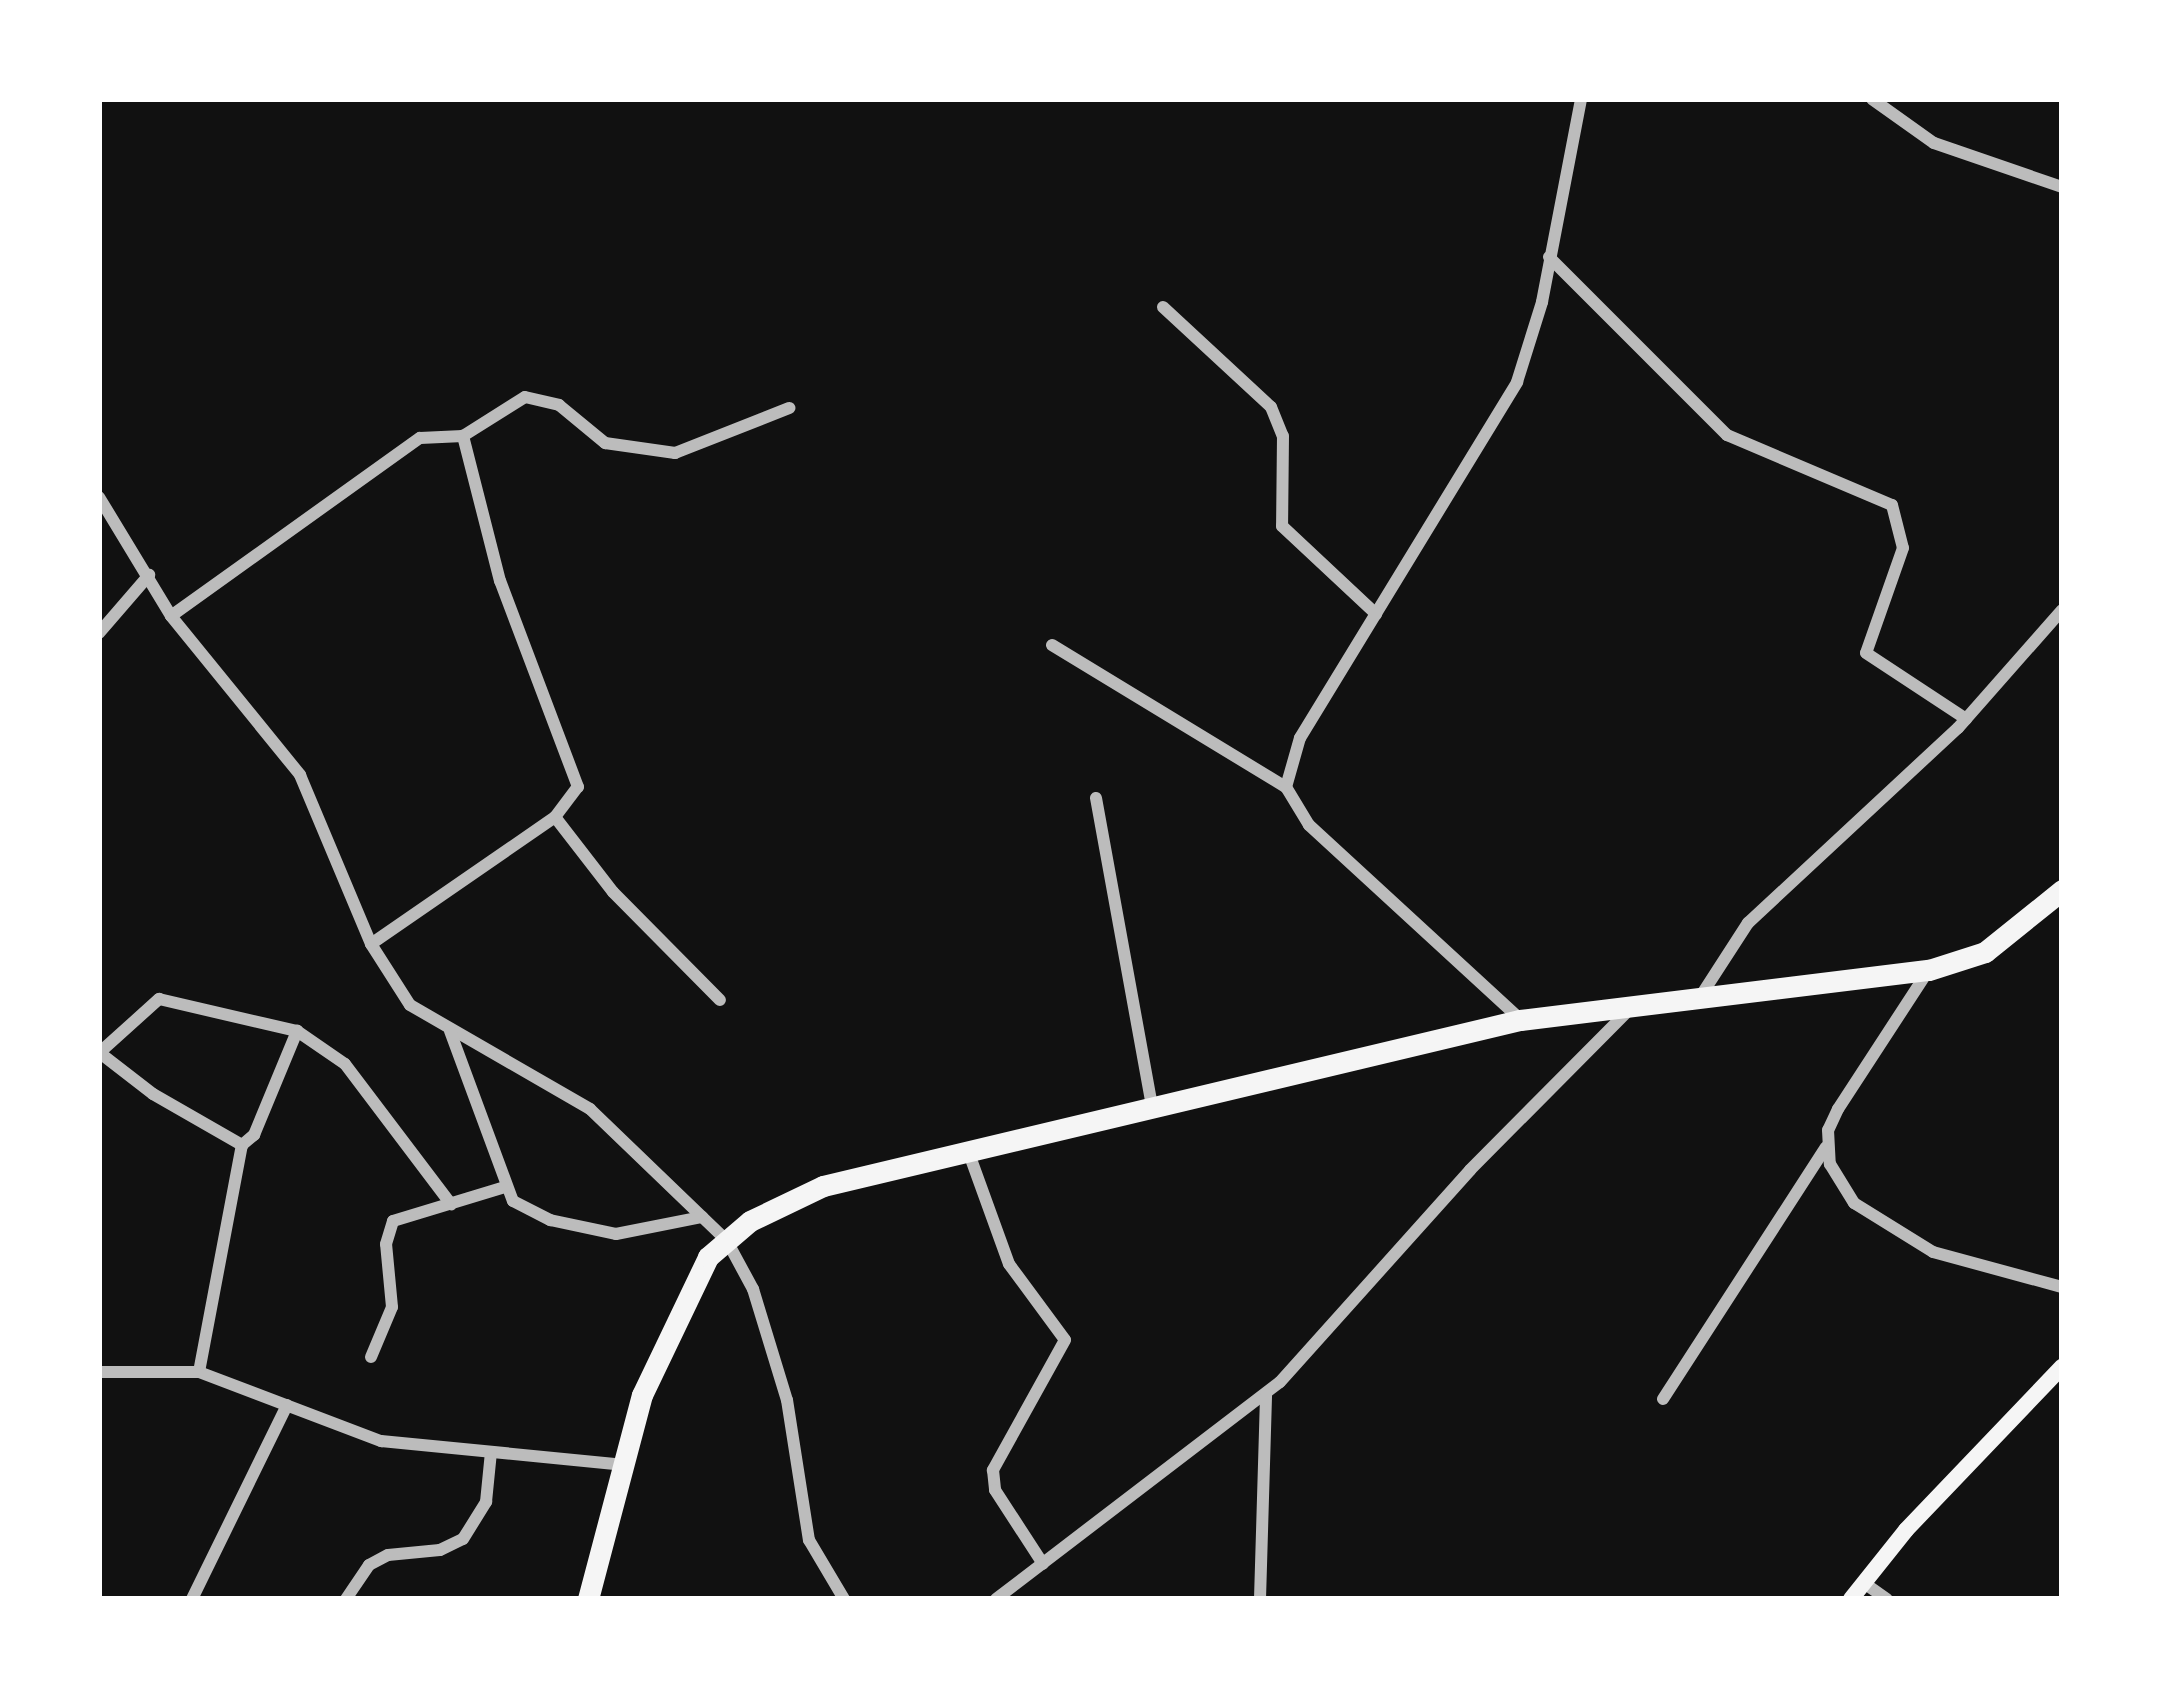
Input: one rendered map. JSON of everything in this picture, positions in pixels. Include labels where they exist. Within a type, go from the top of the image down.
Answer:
[{"type":"highway","points":[[588,1599],[642,1395],[677,1312],[708,1258],[727,1241],[823,1186],[966,1147],[1520,1020],[1702,994],[1928,970],[1985,952],[2062,890]]},
{"type":"main road","points":[[1851,1599],[2062,1367]]},
{"type":"street","points":[[1286,787],[1300,738],[1517,382],[1549,257],[1581,99]]},
{"type":"street","points":[[1872,99],[1934,143],[2062,187]]},
{"type":"street","points":[[1549,257],[1727,434],[1892,505],[1904,548],[1866,652],[1966,719]]},
{"type":"street","points":[[1163,307],[1271,406],[1283,436],[1282,526],[1376,614]]},
{"type":"street","points":[[171,616],[420,438],[463,436],[525,397],[542,396],[605,443],[675,453],[789,408]]},
{"type":"street","points":[[370,944],[574,800],[576,770],[500,581],[463,436]]},
{"type":"street","points":[[99,497],[171,616],[300,775],[370,944],[410,1005],[590,1109],[727,1241],[753,1289],[787,1400],[809,1540],[844,1599]]},
{"type":"street","points":[[99,633],[149,575]]},
{"type":"street","points":[[1702,994],[1748,922],[1966,719],[2062,610]]},
{"type":"street","points":[[1052,645],[1286,787],[1309,825],[1520,1020]]},
{"type":"street","points":[[1096,798],[1152,1107]]},
{"type":"street","points":[[555,817],[614,892],[720,1000]]},
{"type":"street","points":[[1663,1399],[1827,1146],[1838,1109],[1928,970]]},
{"type":"street","points":[[242,1144],[153,1094],[100,1053],[159,999],[297,1031],[345,1064],[451,1204]]},
{"type":"street","points":[[996,1599],[1266,1394],[1637,1002]]},
{"type":"street","points":[[449,1030],[505,1186],[529,1211],[581,1229],[656,1231],[702,1216]]},
{"type":"street","points":[[199,1372],[242,1144],[254,1135],[297,1031]]},
{"type":"street","points":[[1827,1146],[1843,1192],[1906,1238],[1960,1263],[2062,1287]]},
{"type":"street","points":[[966,1147],[1009,1264],[1065,1340],[993,1470],[995,1490],[1043,1564]]},
{"type":"street","points":[[371,1357],[392,1307],[388,1230],[402,1217],[505,1186]]},
{"type":"street","points":[[99,1372],[199,1372],[381,1441],[625,1466]]},
{"type":"street","points":[[1260,1599],[1266,1394]]},
{"type":"street","points":[[191,1599],[287,1405]]},
{"type":"street","points":[[346,1599],[369,1565],[388,1555],[440,1550],[463,1539],[487,1502],[491,1452]]},
{"type":"street","points":[[1864,1583],[1887,1599]]}]
